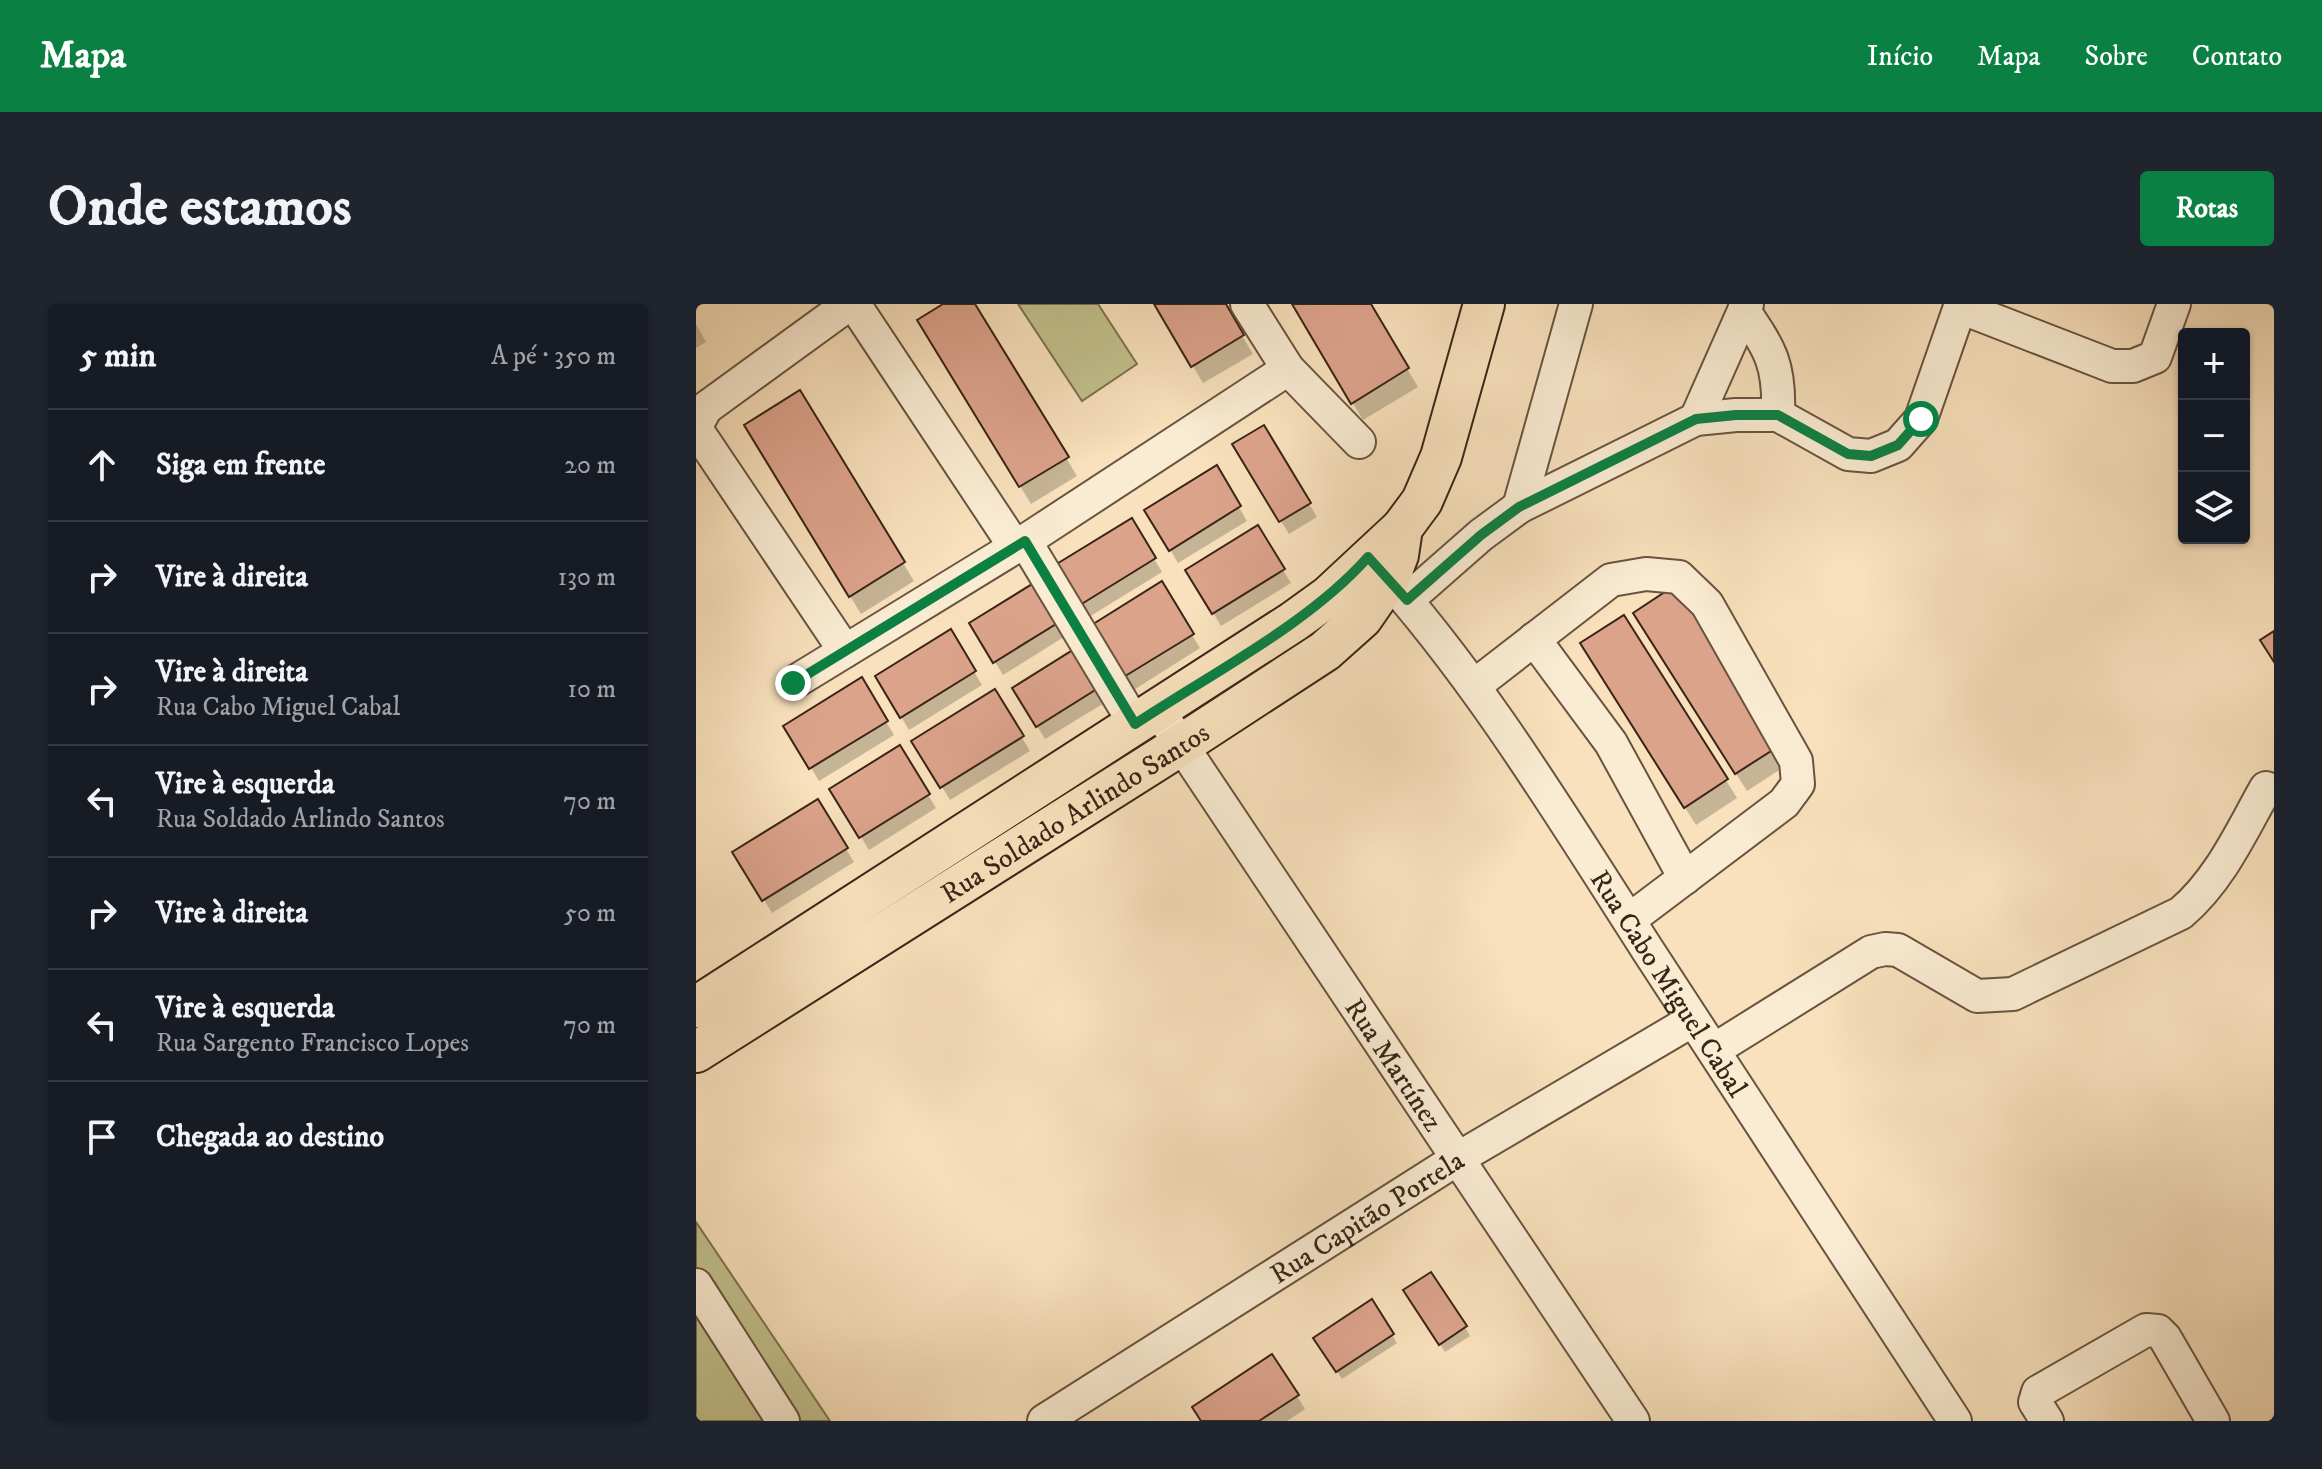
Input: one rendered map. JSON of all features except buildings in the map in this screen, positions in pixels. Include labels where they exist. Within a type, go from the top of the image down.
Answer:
[{"type":"main road","name":"Rua Soldado Arlindo Santos","points":[[696,1052],[1181,745],[1325,651],[1362,618],[1388,579],[1412,515],[1441,457],[1484,304]]},
{"type":"main road","name":"Rua Soldado Arlindo Santos","points":[[696,1007],[1317,605],[1388,579]]},
{"type":"street","points":[[845,651],[698,418],[852,304]]},
{"type":"street","name":"Rua Martínez","points":[[852,304],[1146,717],[1181,745],[1633,1421]]},
{"type":"street","points":[[1247,304],[1288,369],[1359,442]]},
{"type":"street","points":[[1519,507],[1576,304]]},
{"type":"street","points":[[1388,579],[1481,535],[1519,507],[1696,419],[1778,415],[1848,454],[1871,456],[1898,445],[1921,419],[1960,306],[2112,366],[2133,366],[2155,357],[2174,304]]},
{"type":"street","points":[[1696,419],[1746,308]]},
{"type":"street","points":[[1746,308],[1775,364],[1779,389],[1778,415]]},
{"type":"street","points":[[793,683],[1020,544],[1288,369]]},
{"type":"street","points":[[1474,686],[1611,580],[1646,574],[1679,577],[1707,604],[1796,761],[1798,784],[1784,803],[1629,920]]},
{"type":"street","name":"Rua Cabo Miguel Cabal","points":[[1388,579],[1474,686],[1955,1421]]},
{"type":"street","points":[[1534,639],[1611,743],[1685,878]]},
{"type":"street","points":[[1714,1050],[1871,952],[1885,949],[1898,950],[1977,996],[2013,994],[2181,913],[2201,896],[2215,877],[2266,788]]},
{"type":"street","name":"Rua Capitão Portela","points":[[1044,1421],[1457,1159],[1693,1020]]},
{"type":"street","points":[[696,1285],[783,1421]]},
{"type":"street","points":[[2047,1421],[2035,1402],[2038,1392],[2146,1330],[2158,1331],[2165,1338],[2213,1421]]},
{"type":"shaded area","points":[[1018,304],[1098,304],[1137,364],[1082,401]]},
{"type":"shaded area","points":[[696,1222],[830,1421],[696,1421]]},
{"type":"route","points":[[793,683],[1025,541],[1135,724],[1293,622],[1329,596],[1368,557],[1407,600],[1481,535],[1519,507],[1696,419],[1778,415],[1848,454],[1871,456],[1898,445],[1921,419]]}]
